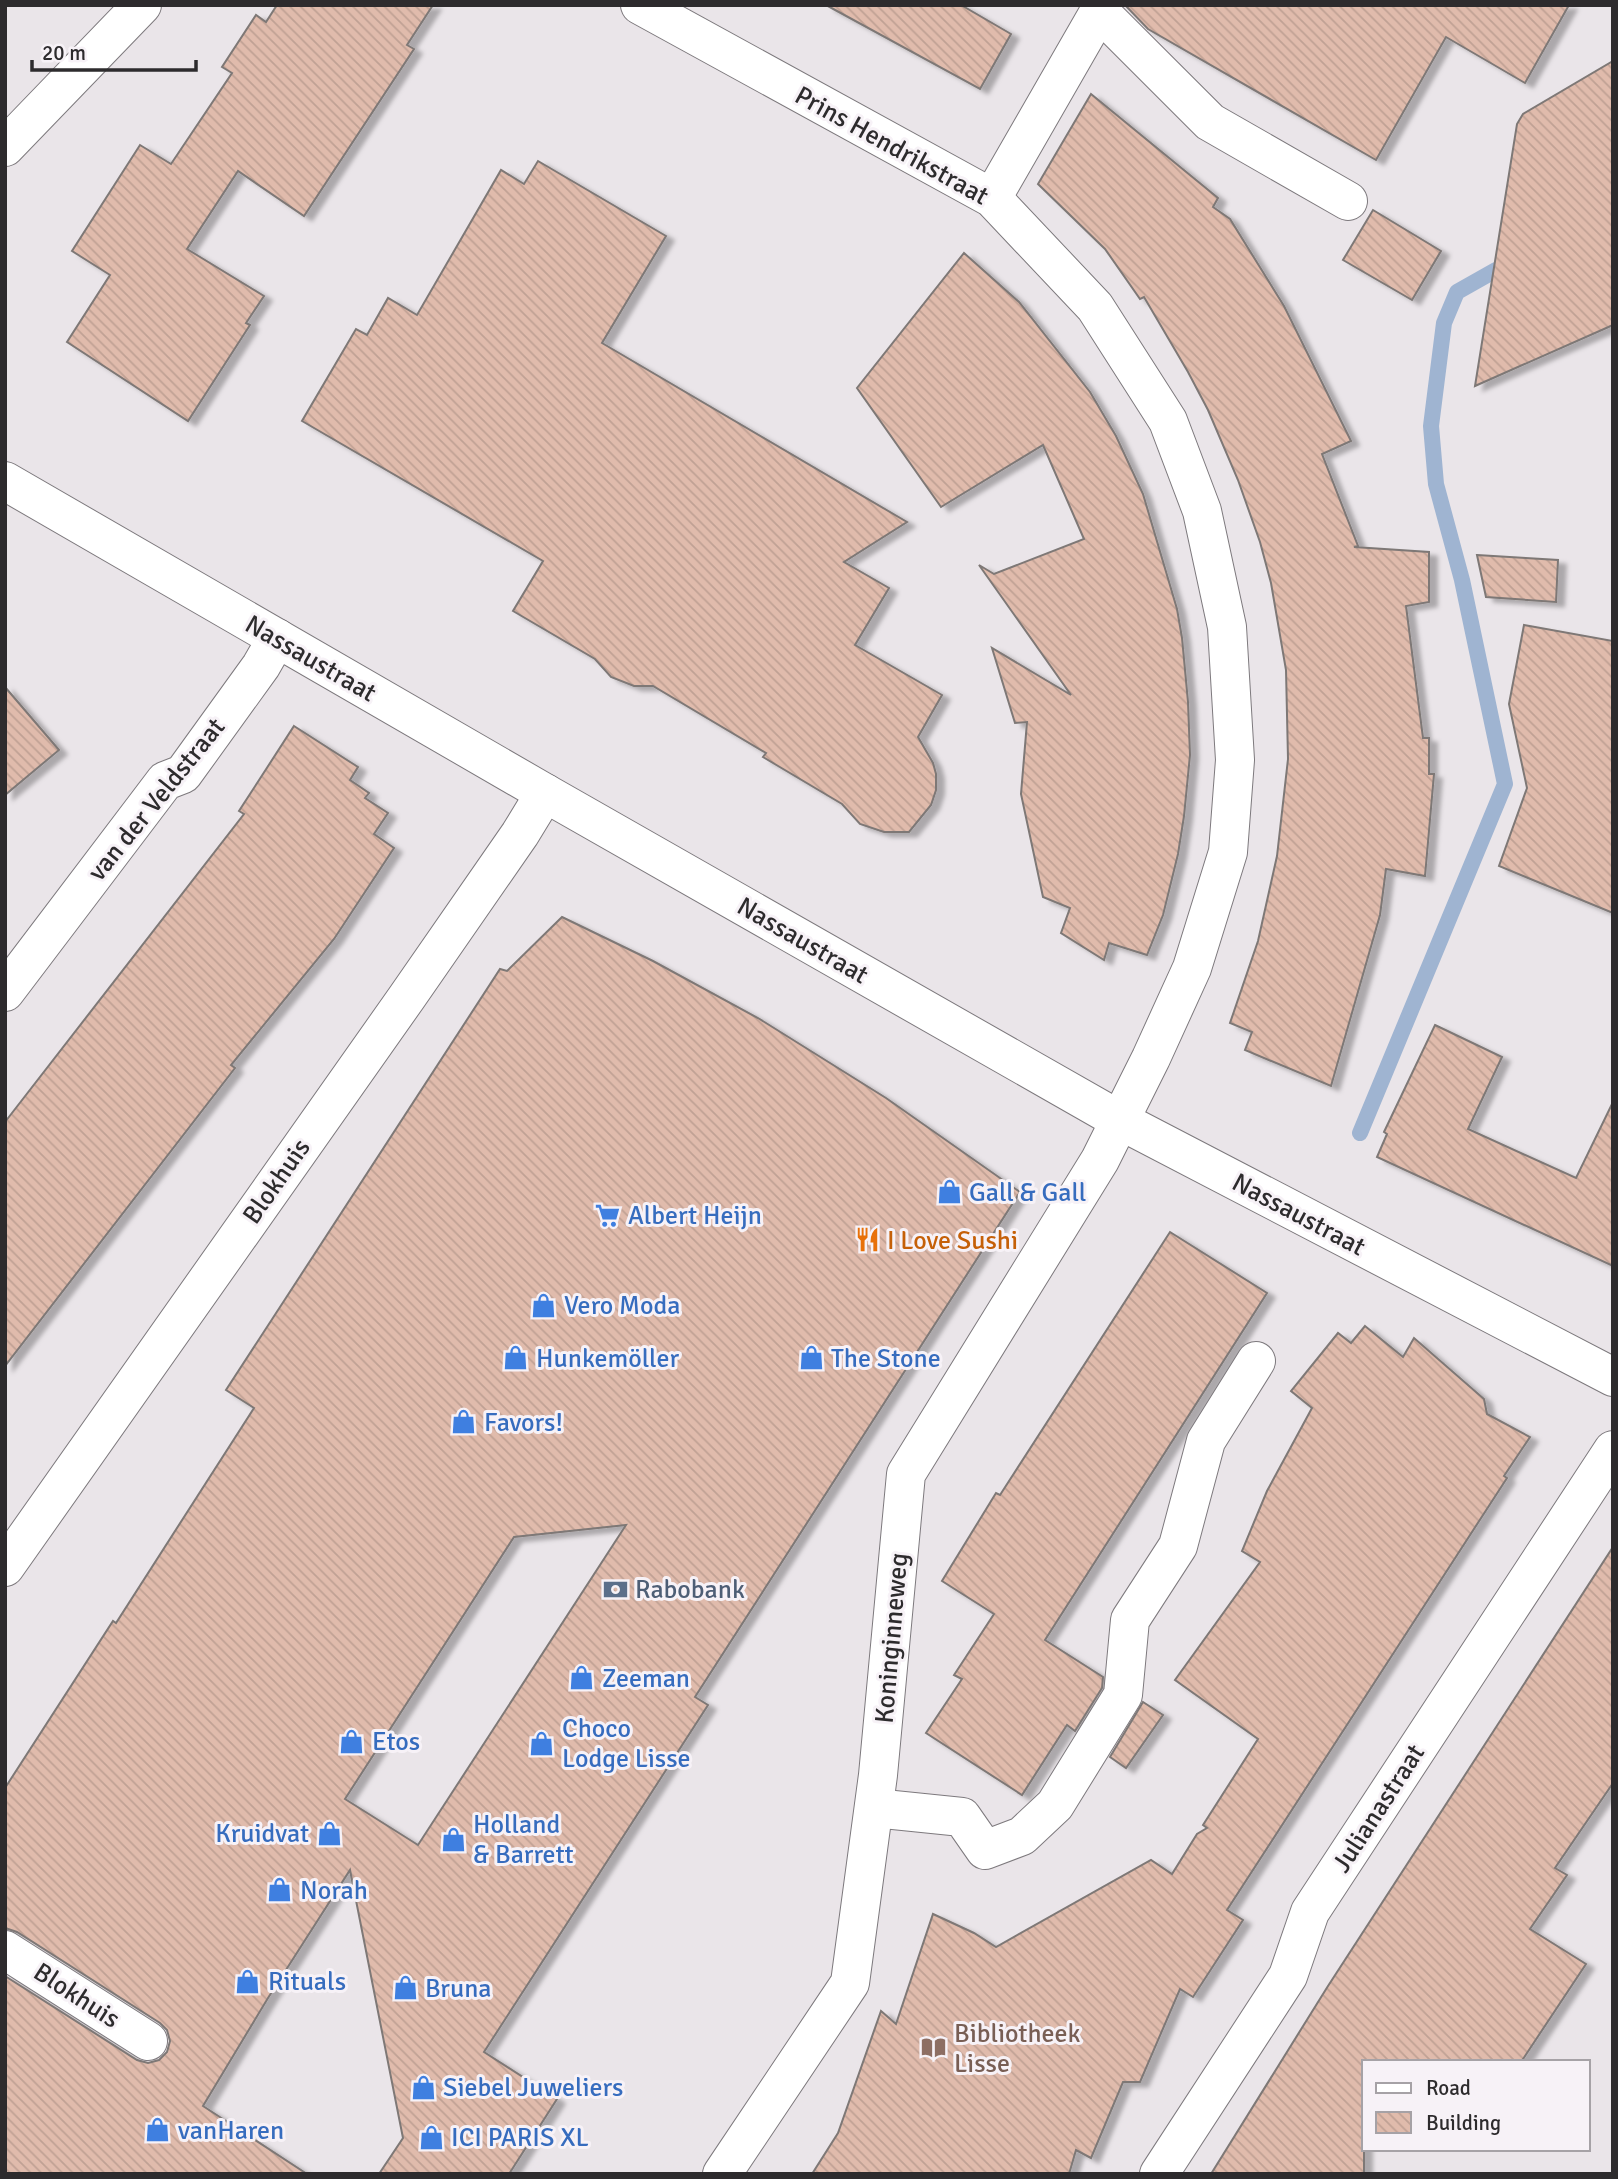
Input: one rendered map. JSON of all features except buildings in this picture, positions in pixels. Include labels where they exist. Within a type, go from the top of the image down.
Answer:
[{"type":"street","points":[[5,147],[142,5]]},
{"type":"street","name":"Prins Hendrikstraat","points":[[640,5],[992,198],[1095,307],[1168,421],[1202,511],[1227,627],[1235,760],[1228,852],[1192,968],[1121,1121]]},
{"type":"street","points":[[992,198],[1101,8],[1210,122],[1349,201]]},
{"type":"street","name":"Nassaustraat","points":[[5,481],[1121,1121],[1613,1377]]},
{"type":"street","name":"van der Veldstraat","points":[[5,992],[165,781],[183,774],[261,666],[277,638]]},
{"type":"street","name":"Blokhuis","points":[[5,1567],[437,953],[520,834],[545,793]]},
{"type":"street","name":"Koninginneweg","points":[[722,2174],[850,1983],[874,1808],[906,1474],[1093,1172],[1121,1121]]},
{"type":"street","points":[[874,1808],[962,1817],[985,1850],[1021,1836],[1055,1805],[1123,1695],[1130,1620],[1178,1546],[1206,1441],[1256,1361]]},
{"type":"street","name":"Julianastraat","points":[[1159,2174],[1288,1976],[1310,1912],[1613,1450]]},
{"type":"street","name":"Blokhuis","points":[[5,1950],[148,2041]]},
{"type":"waterway","points":[[1360,1133],[1505,784],[1462,580],[1436,484],[1431,426],[1444,323],[1457,292],[1496,270]]},
{"type":"place","name":"Gall & Gall","points":[[949,1192]]},
{"type":"place","name":"Albert Heijn","points":[[608,1215]]},
{"type":"place","name":"I Love Sushi","points":[[867,1240]]},
{"type":"place","name":"Vero Moda","points":[[544,1305]]},
{"type":"place","name":"Hunkemöller","points":[[516,1358]]},
{"type":"place","name":"The Stone","points":[[811,1358]]},
{"type":"place","name":"Favors!","points":[[464,1422]]},
{"type":"place","name":"Rabobank","points":[[615,1589]]},
{"type":"place","name":"Zeeman","points":[[582,1678]]},
{"type":"place","name":"Etos","points":[[352,1741]]},
{"type":"place","name":"Choco Lodge Lisse","points":[[542,1743]]},
{"type":"place","name":"Kruidvat","points":[[329,1833]]},
{"type":"place","name":"Holland & Barrett","points":[[453,1839]]},
{"type":"place","name":"Norah","points":[[280,1890]]},
{"type":"place","name":"Rituals","points":[[248,1981]]},
{"type":"place","name":"Bruna","points":[[405,1988]]},
{"type":"place","name":"Bibliotheek Lisse","points":[[934,2048]]},
{"type":"place","name":"Siebel Juweliers","points":[[423,2087]]},
{"type":"place","name":"vanHaren","points":[[158,2130]]},
{"type":"place","name":"ICI PARIS XL","points":[[431,2137]]}]
